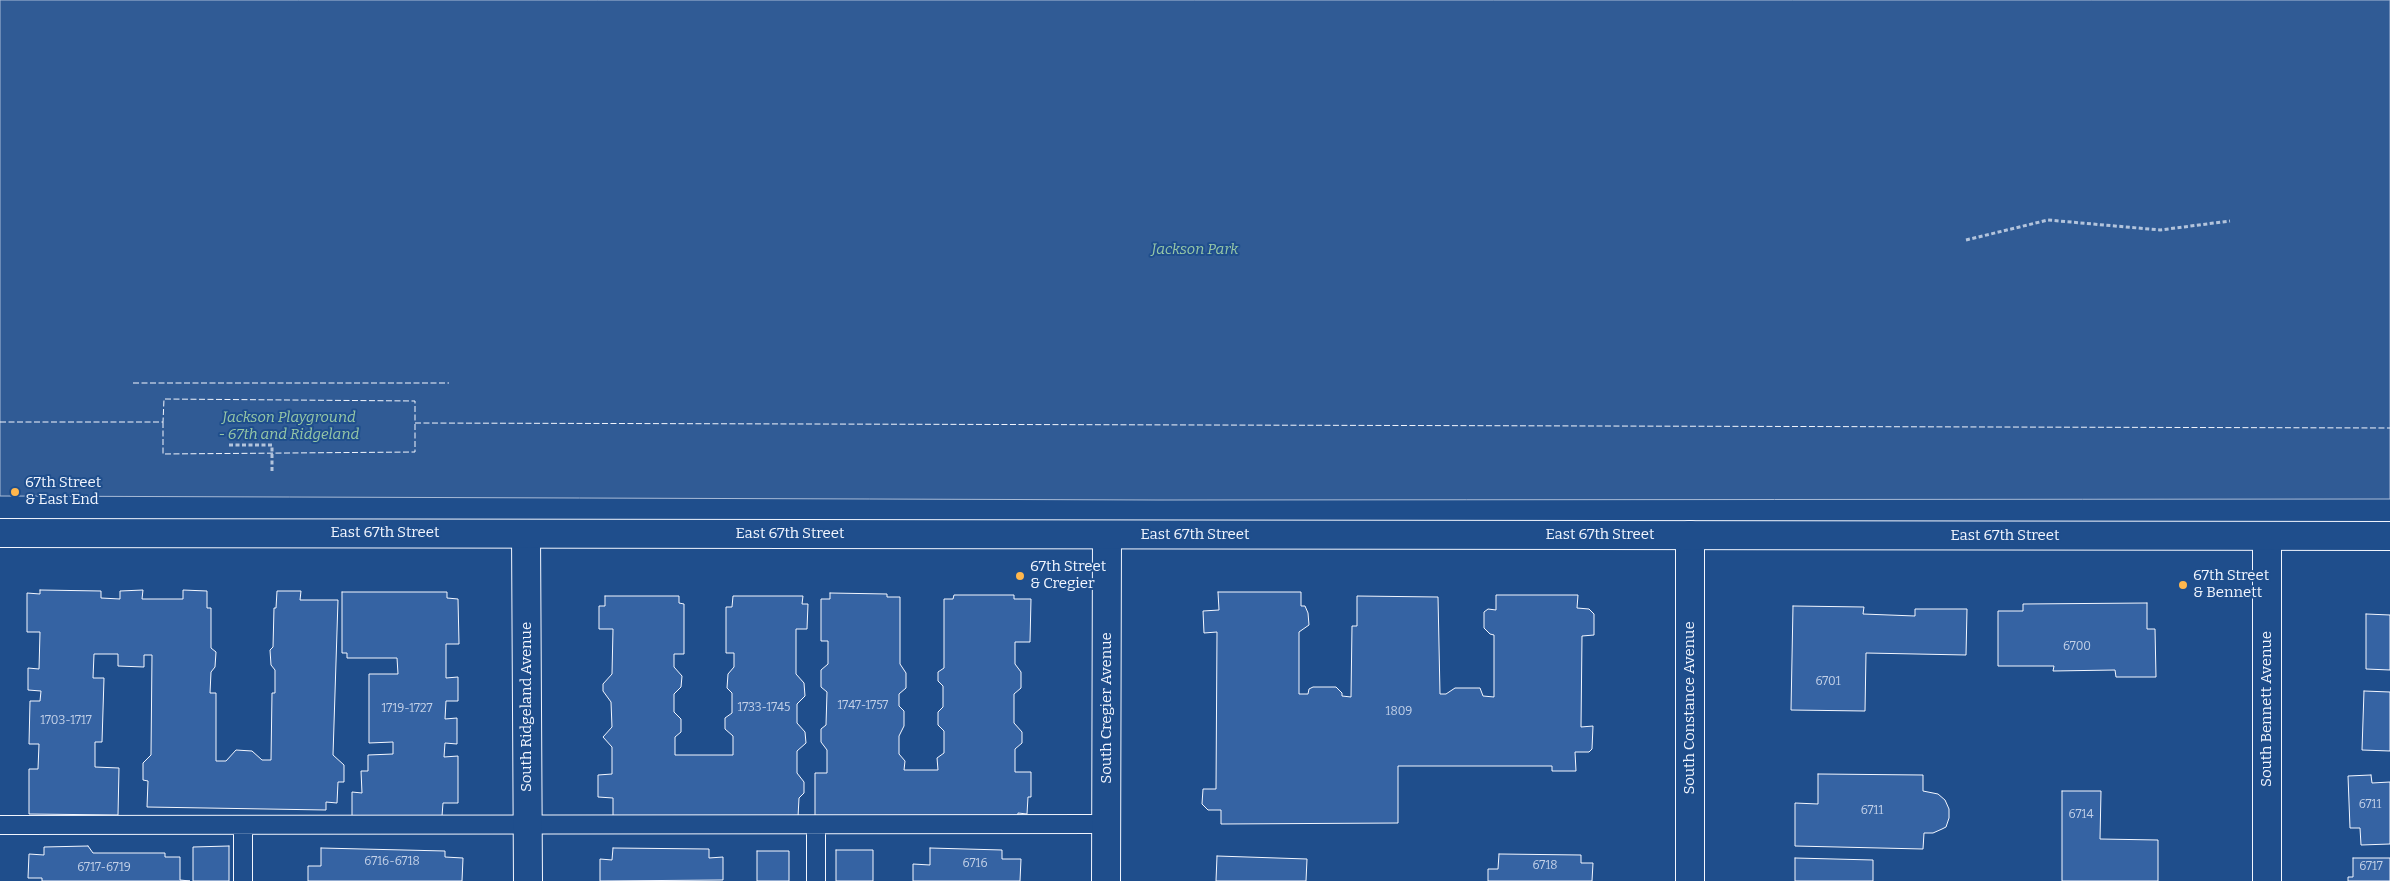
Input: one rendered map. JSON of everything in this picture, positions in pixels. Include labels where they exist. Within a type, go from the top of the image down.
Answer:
[{"type":"street","name":"East 67th Street","points":[[0,533],[2390,536]]},
{"type":"street","name":"South Ridgeland Avenue","points":[[526,534],[528,881]]},
{"type":"street","name":"South Cregier Avenue","points":[[1106,881],[1107,534]]},
{"type":"street","name":"South Constance Avenue","points":[[1690,535],[1690,881]]},
{"type":"street","name":"South Bennett Avenue","points":[[2266,537],[2267,881]]},
{"type":"lane","points":[[0,825],[1106,824]]},
{"type":"lane","points":[[242,825],[243,881]]},
{"type":"lane","points":[[816,825],[816,881]]},
{"type":"path","points":[[1966,240],[2048,220],[2160,230],[2230,221]]},
{"type":"path","points":[[229,445],[272,445],[272,472]]},
{"type":"green space","name":"Jackson Park","points":[[0,0],[2390,0],[2390,499],[1159,500],[0,496]]},
{"type":"building","points":[[40,590],[101,591],[101,598],[120,599],[120,591],[143,590],[142,599],[183,599],[183,590],[207,591],[207,608],[211,608],[211,648],[216,652],[215,667],[211,672],[210,693],[216,693],[216,761],[226,761],[236,750],[252,751],[262,760],[271,760],[272,693],[275,693],[275,670],[271,665],[270,650],[273,647],[274,608],[276,608],[277,591],[301,591],[300,600],[338,600],[333,755],[344,765],[344,782],[338,782],[337,803],[326,802],[326,810],[147,807],[148,781],[143,780],[143,763],[151,755],[152,655],[144,655],[144,667],[118,666],[118,654],[94,654],[93,678],[104,678],[102,742],[95,742],[95,767],[119,768],[118,815],[29,814],[29,769],[38,769],[39,744],[29,744],[30,701],[40,701],[41,691],[28,690],[28,668],[39,669],[40,632],[27,632],[27,593],[40,594]]},
{"type":"building","points":[[342,592],[447,592],[447,598],[458,599],[459,644],[446,644],[446,678],[458,677],[458,701],[446,701],[445,719],[457,718],[457,744],[445,743],[444,757],[458,756],[458,803],[443,803],[442,816],[352,816],[352,792],[362,793],[361,771],[368,771],[368,755],[393,754],[393,742],[369,743],[369,674],[398,674],[397,658],[347,658],[347,653],[342,653]]},
{"type":"building","points":[[1218,592],[1301,592],[1301,606],[1305,606],[1308,613],[1309,625],[1299,632],[1299,694],[1308,694],[1309,689],[1313,687],[1336,687],[1342,693],[1342,696],[1351,697],[1352,626],[1357,626],[1357,596],[1438,597],[1440,694],[1446,694],[1455,688],[1480,688],[1483,696],[1494,697],[1494,635],[1484,628],[1484,612],[1488,609],[1496,610],[1496,595],[1578,595],[1577,608],[1589,609],[1594,614],[1594,635],[1582,636],[1581,727],[1593,726],[1592,749],[1589,752],[1575,752],[1576,771],[1552,771],[1552,766],[1398,766],[1398,823],[1221,824],[1221,810],[1208,810],[1202,804],[1203,789],[1216,789],[1217,632],[1204,633],[1203,611],[1219,610]]},
{"type":"building","points":[[830,593],[887,594],[887,597],[900,597],[900,664],[906,673],[906,688],[899,694],[899,706],[904,711],[904,726],[899,736],[899,754],[905,761],[904,770],[938,770],[937,758],[944,753],[944,731],[938,725],[938,712],[943,707],[943,686],[938,681],[938,672],[944,668],[944,599],[953,599],[954,595],[1014,595],[1014,599],[1031,599],[1030,642],[1015,642],[1015,664],[1021,672],[1021,688],[1014,694],[1014,723],[1022,732],[1022,743],[1015,749],[1015,772],[1031,772],[1031,797],[1028,797],[1027,814],[1018,813],[1017,820],[815,819],[815,773],[827,773],[827,750],[821,742],[821,729],[826,725],[827,692],[821,687],[821,670],[828,664],[828,641],[821,641],[821,599],[830,599]]},
{"type":"building","points":[[605,596],[679,596],[679,603],[684,604],[684,654],[674,654],[674,667],[682,676],[681,687],[674,694],[674,712],[681,719],[681,732],[675,737],[675,755],[733,755],[733,736],[725,729],[725,718],[732,713],[732,693],[727,688],[728,674],[734,667],[734,653],[726,653],[726,607],[732,607],[733,596],[803,596],[802,604],[808,604],[807,629],[796,629],[796,674],[804,683],[805,696],[797,704],[797,723],[805,732],[806,743],[797,751],[797,773],[804,782],[804,793],[799,798],[798,817],[613,817],[613,798],[598,797],[598,775],[612,774],[612,747],[603,737],[612,727],[611,702],[603,691],[603,684],[612,674],[613,629],[599,629],[599,606],[605,606]]},
{"type":"building","points":[[2147,603],[2147,629],[2155,629],[2156,677],[2116,677],[2115,670],[2053,671],[2054,666],[1998,666],[1998,611],[2023,611],[2023,604]]},
{"type":"building","points":[[1793,606],[1864,607],[1863,614],[1915,616],[1915,609],[1967,609],[1966,655],[1866,653],[1865,711],[1791,710]]},
{"type":"building","points":[[2366,614],[2390,615],[2390,670],[2366,669]]},
{"type":"building","points":[[2364,691],[2390,692],[2390,751],[2362,750]]},
{"type":"building","points":[[1818,774],[1923,775],[1923,791],[1938,794],[1945,800],[1949,809],[1946,827],[1933,833],[1924,833],[1923,849],[1795,846],[1795,803],[1818,804]]},
{"type":"building","points":[[2371,775],[2372,783],[2390,782],[2390,844],[2361,845],[2360,828],[2350,828],[2348,776]]},
{"type":"building","points":[[2062,791],[2101,791],[2100,839],[2158,840],[2158,881],[2062,881]]},
{"type":"building","points":[[88,846],[93,853],[165,853],[165,857],[180,857],[180,880],[190,881],[42,881],[42,878],[28,878],[29,854],[44,855],[44,847]]},
{"type":"building","points":[[229,846],[229,881],[193,881],[193,847]]},
{"type":"building","points":[[321,848],[445,851],[445,857],[463,858],[462,881],[308,881],[308,866],[321,866]]},
{"type":"building","points":[[613,848],[709,849],[709,858],[723,857],[723,880],[600,881],[600,859],[612,860]]},
{"type":"building","points":[[930,848],[1002,850],[1002,859],[1021,859],[1020,881],[913,881],[913,864],[930,865]]},
{"type":"building","points":[[836,850],[873,850],[873,881],[836,881]]},
{"type":"building","points":[[757,851],[789,851],[789,881],[757,881]]},
{"type":"building","points":[[1499,854],[1581,855],[1581,863],[1593,863],[1592,881],[1488,881],[1488,869],[1498,869]]},
{"type":"building","points":[[1217,856],[1307,859],[1306,881],[1216,881]]},
{"type":"building","points":[[1795,858],[1873,860],[1873,881],[1795,881]]},
{"type":"building","points":[[2353,858],[2390,858],[2390,881],[2348,881],[2348,877],[2353,877]]},
{"type":"fence","points":[[133,383],[449,383]]},
{"type":"fence","points":[[0,422],[163,422],[164,399],[415,401],[415,423],[2390,428]]},
{"type":"fence","points":[[163,422],[163,454],[415,452],[415,423]]},
{"type":"place","name":"67th Street & East End","points":[[15,492]]},
{"type":"place","name":"67th Street & Cregier","points":[[1020,576]]},
{"type":"place","name":"67th Street & Bennett","points":[[2183,585]]},
{"type":"park label","name":"Jackson Playground - 67th and Ridgeland","points":[[289,426]]}]
